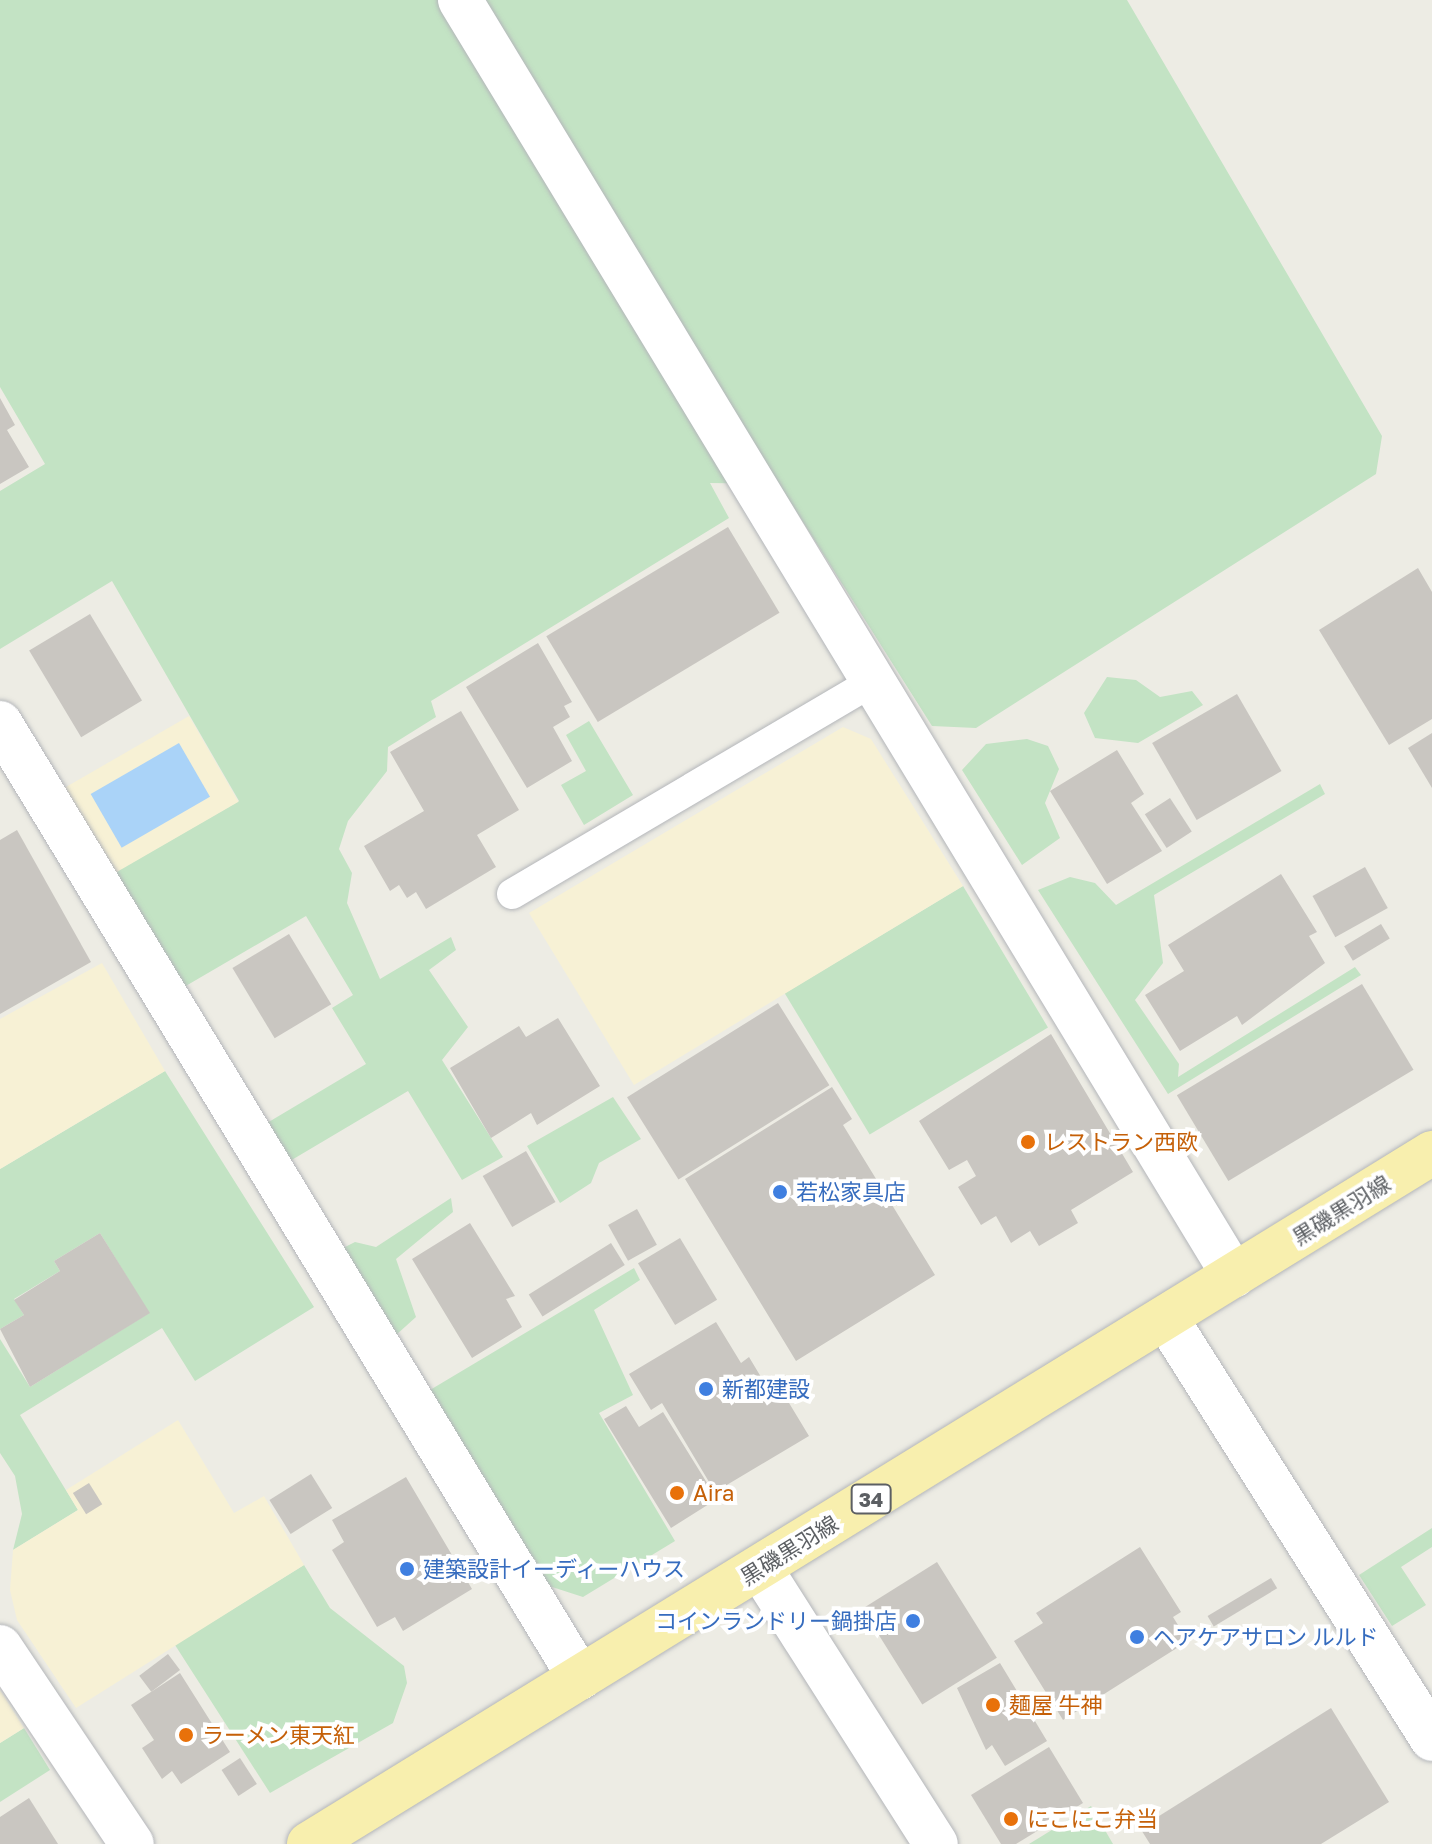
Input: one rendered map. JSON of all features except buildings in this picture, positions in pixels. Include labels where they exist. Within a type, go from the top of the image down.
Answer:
[{"type":"main road","name":"黒磯黒羽線","points":[[309,1844],[1432,1153]]},
{"type":"street","points":[[460,0],[1234,1276]]},
{"type":"street","points":[[0,723],[580,1678]]},
{"type":"street","points":[[1166,1318],[1432,1739]]},
{"type":"street","points":[[760,1568],[936,1844]]},
{"type":"street","points":[[0,1647],[132,1844]]},
{"type":"lane","points":[[512,894],[873,681]]},
{"type":"green space","points":[[0,0],[1127,0],[1382,436],[1376,474],[976,728],[932,726],[779,484],[710,483],[729,518],[431,701],[436,717],[388,747],[387,771],[348,821],[339,849],[352,873],[347,903],[380,979],[451,937],[456,950],[429,970],[468,1027],[442,1060],[503,1157],[462,1180],[408,1091],[290,1161],[267,1123],[366,1064],[332,1008],[353,995],[306,916],[184,987],[114,873],[239,801],[112,581],[0,649],[0,491],[45,464],[0,387]]},
{"type":"green space","points":[[1107,677],[1136,680],[1160,697],[1192,691],[1203,705],[1138,743],[1095,738],[1084,713]]},
{"type":"green space","points":[[589,721],[633,795],[584,825],[561,785],[586,771],[566,735]]},
{"type":"green space","points":[[1027,739],[1048,746],[1059,769],[1045,803],[1060,838],[1022,865],[962,770],[986,744]]},
{"type":"green space","points":[[1320,784],[1325,794],[1154,895],[1163,963],[1135,1000],[1179,1064],[1178,1077],[1355,967],[1361,975],[1168,1094],[1038,890],[1070,877],[1095,883],[1116,905]]},
{"type":"green space","points":[[963,886],[1048,1027],[870,1135],[785,993]]},
{"type":"green space","points":[[165,1071],[314,1307],[195,1381],[162,1328],[20,1415],[78,1510],[13,1550],[22,1514],[15,1476],[0,1453],[0,1339],[30,1387],[149,1313],[100,1233],[54,1261],[60,1271],[14,1299],[24,1315],[0,1329],[0,1169]]},
{"type":"green space","points":[[613,1097],[641,1139],[599,1163],[591,1183],[560,1203],[527,1146]]},
{"type":"green space","points":[[451,1198],[453,1212],[396,1259],[416,1317],[396,1335],[343,1248],[355,1242],[376,1247]]},
{"type":"green space","points":[[634,1268],[640,1280],[594,1310],[633,1395],[599,1413],[675,1541],[583,1597],[549,1586],[430,1390]]},
{"type":"green space","points":[[1432,1528],[1432,1547],[1401,1567],[1426,1605],[1392,1626],[1359,1575]]},
{"type":"green space","points":[[304,1565],[330,1608],[404,1666],[407,1683],[393,1723],[270,1793],[175,1645]]},
{"type":"green space","points":[[24,1728],[50,1770],[0,1802],[0,1743]]},
{"type":"green space","points":[[1091,1806],[1113,1844],[1029,1844]]},
{"type":"sand","points":[[189,716],[238,802],[114,874],[64,788]]},
{"type":"sand","points":[[843,727],[871,739],[963,886],[634,1085],[529,913]]},
{"type":"sand","points":[[102,963],[165,1071],[0,1169],[0,1019]]},
{"type":"sand","points":[[178,1420],[234,1513],[264,1496],[304,1565],[76,1708],[17,1620],[10,1590],[13,1550],[78,1510],[66,1490]]},
{"type":"sand","points":[[0,1690],[24,1728],[0,1743]]},
{"type":"water","points":[[179,743],[210,797],[122,848],[91,794]]},
{"type":"place","name":"レストラン西欧","points":[[1028,1142]]},
{"type":"place","name":"若松家具店","points":[[780,1192]]},
{"type":"place","name":"新都建設","points":[[706,1389]]},
{"type":"place","name":"Aira","points":[[677,1493]]},
{"type":"place","name":"建築設計イーディーハウス","points":[[407,1569]]},
{"type":"place","name":"コインランドリー鍋掛店","points":[[913,1621]]},
{"type":"place","name":"ヘアケアサロン ルルド","points":[[1137,1637]]},
{"type":"place","name":"麺屋 牛神","points":[[993,1705]]},
{"type":"place","name":"ラーメン東天紅","points":[[186,1735]]},
{"type":"place","name":"にこにこ弁当","points":[[1011,1819]]}]
